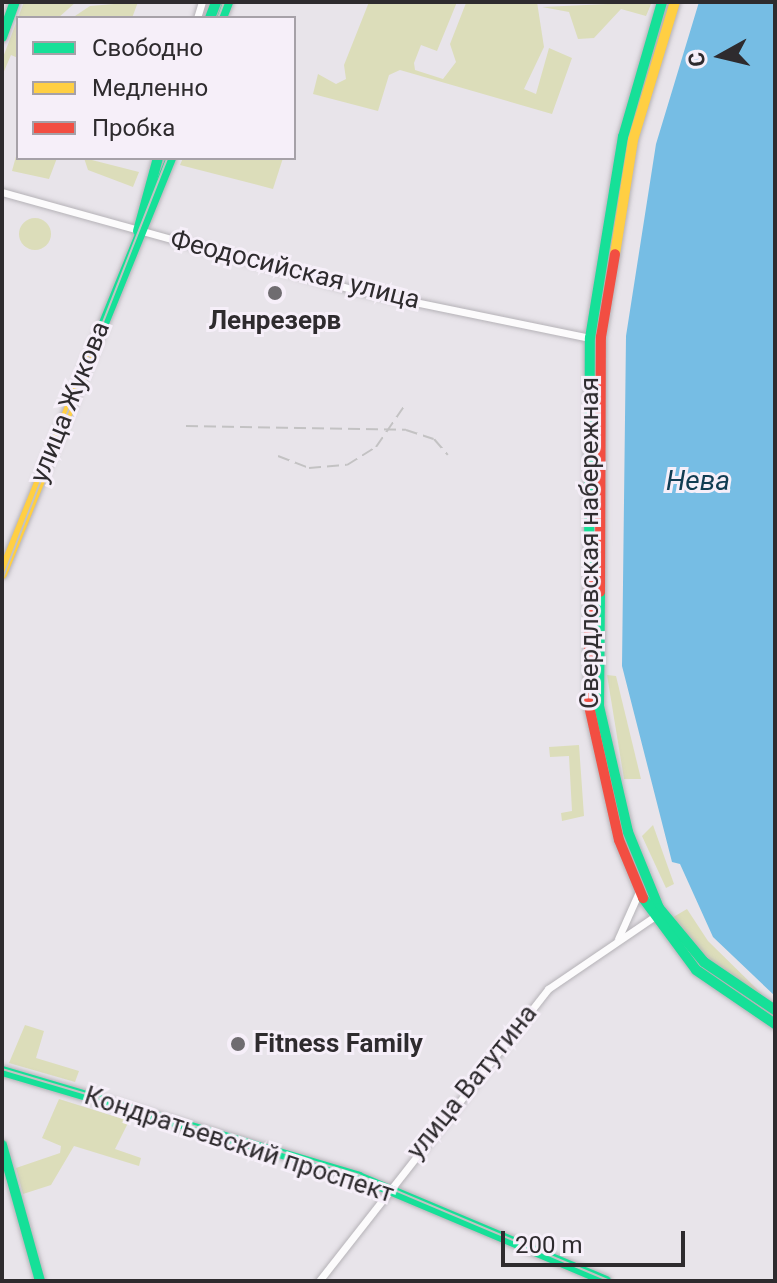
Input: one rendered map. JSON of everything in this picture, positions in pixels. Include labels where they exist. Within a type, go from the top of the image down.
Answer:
[{"type":"main road","points":[[2,19],[8,2]]},
{"type":"main road","points":[[2,37],[15,2]]},
{"type":"main road","name":"Свердловская набережная","points":[[662,2],[623,137],[590,338],[589,706],[638,894],[652,919],[696,970],[775,1024]]},
{"type":"main road","name":"Свердловская набережная","points":[[675,2],[633,140],[598,380],[599,706],[633,846],[659,908],[704,962],[775,1010]]},
{"type":"main road","name":"улица Жукова","points":[[138,231],[137,214],[157,160]]},
{"type":"main road","name":"улица Жукова","points":[[2,574],[138,231],[170,160]]},
{"type":"main road","name":"Кондратьевский проспект","points":[[2,1071],[385,1189],[606,1281]]},
{"type":"main road","points":[[2,1145],[40,1281]]},
{"type":"street","name":"Феодосийская улица","points":[[2,192],[356,290],[590,338]]},
{"type":"street","points":[[617,941],[638,894]]},
{"type":"street","name":"улица Ватутина","points":[[319,1281],[385,1189],[548,989],[652,919],[659,908]]},
{"type":"green space","points":[[24,2],[76,2],[60,16],[19,16]]},
{"type":"green space","points":[[138,2],[133,16],[75,16],[90,6]]},
{"type":"green space","points":[[369,2],[457,2],[437,51],[421,45],[414,63],[415,70],[443,79],[456,62],[450,44],[466,3],[537,2],[544,47],[524,89],[536,94],[549,48],[572,58],[552,114],[400,70],[389,75],[378,111],[313,94],[318,74],[336,84],[346,79],[344,65]]},
{"type":"green space","points":[[652,2],[646,16],[621,9],[594,38],[578,39],[569,12],[542,7]]},
{"type":"green space","points":[[16,23],[16,57],[11,55],[2,76],[2,60]]},
{"type":"green space","points":[[16,156],[16,160],[56,160],[49,179],[12,171]]},
{"type":"green space","points":[[85,160],[139,172],[133,187],[88,170]]},
{"type":"green space","points":[[182,160],[282,160],[273,189],[180,165]]},
{"type":"green space","points":[[35,218],[46,223],[51,234],[46,245],[35,250],[24,245],[19,234],[24,223]]},
{"type":"green space","points":[[607,675],[616,676],[641,779],[624,779]]},
{"type":"green space","points":[[579,745],[584,816],[562,821],[561,813],[572,811],[569,756],[550,757],[549,747]]},
{"type":"green space","points":[[653,825],[674,884],[666,888],[642,836]]},
{"type":"green space","points":[[687,909],[708,941],[763,995],[709,962],[670,919]]},
{"type":"green space","points":[[25,1025],[44,1031],[36,1058],[79,1071],[75,1082],[9,1063]]},
{"type":"green space","points":[[59,1099],[129,1121],[115,1149],[141,1158],[139,1166],[74,1146],[51,1185],[23,1194],[16,1168],[60,1153],[61,1146],[42,1138]]},
{"type":"water","name":"Нева","points":[[699,2],[775,2],[775,996],[713,937],[680,864],[672,862],[622,666],[626,336],[656,144]]},
{"type":"ferry route","points":[[775,511],[775,624]]},
{"type":"tram line","points":[[219,16],[224,2]]},
{"type":"tram line","points":[[2,580],[166,160]]},
{"type":"tram line","points":[[2,1069],[359,1175],[610,1281]]},
{"type":"railway","points":[[278,456],[309,468],[347,465],[376,447],[405,405]]},
{"type":"railway","points":[[186,426],[406,430],[434,439],[448,455]]},
{"type":"traffic: fast","points":[[2,37],[15,2]]},
{"type":"traffic: fast","points":[[211,16],[216,2]]},
{"type":"traffic: fast","points":[[223,16],[228,2]]},
{"type":"traffic: fast","points":[[589,582],[590,338],[623,137],[662,2]]},
{"type":"traffic: fast","points":[[138,231],[157,160]]},
{"type":"traffic: fast","points":[[98,338],[170,160]]},
{"type":"traffic: fast","points":[[600,592],[599,706],[628,832],[659,908],[704,962],[775,1010]]},
{"type":"traffic: fast","points":[[643,898],[696,970],[775,1024]]},
{"type":"traffic: fast","points":[[2,1071],[359,1177],[606,1281]]},
{"type":"traffic: fast","points":[[2,1145],[40,1281]]},
{"type":"traffic: slow","points":[[615,254],[633,140],[675,2]]},
{"type":"traffic: slow","points":[[2,574],[98,338]]},
{"type":"traffic: jam","points":[[600,592],[601,337],[615,254]]},
{"type":"traffic: jam","points":[[589,582],[589,706],[619,840],[643,898]]},
{"type":"place","name":"Ленрезерв","points":[[275,293]]},
{"type":"place","name":"Fitness Family","points":[[238,1044]]}]
